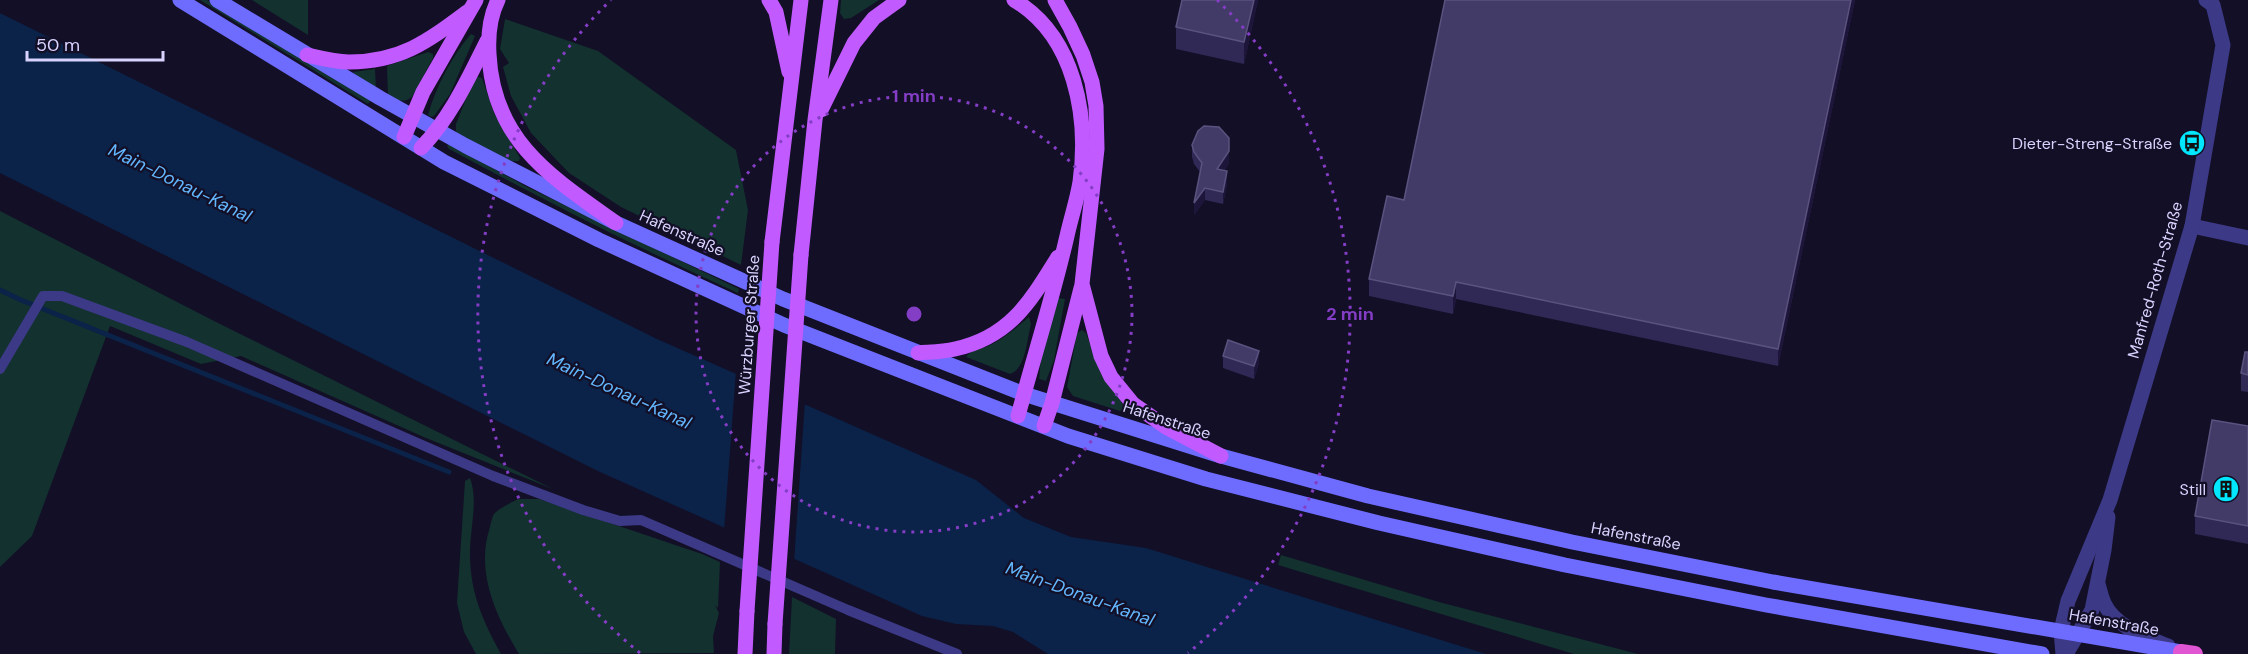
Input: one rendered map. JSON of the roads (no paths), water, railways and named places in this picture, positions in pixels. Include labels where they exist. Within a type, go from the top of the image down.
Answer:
[{"type":"main road","points":[[180,0],[460,171],[599,240],[784,325],[1095,445],[1206,479],[1379,524],[1576,568],[1766,605],[2042,654]]},
{"type":"main road","name":"Hafenstraße","points":[[217,0],[411,116],[616,223],[783,299],[1052,403],[1221,456],[1368,496],[1572,542],[1773,582],[2188,653]]},
{"type":"main road","points":[[421,148],[438,130],[453,108],[489,38],[498,0]]},
{"type":"main road","points":[[769,0],[776,12],[791,82]]},
{"type":"main road","name":"Würzburger Straße","points":[[745,654],[772,242],[801,0]]},
{"type":"main road","points":[[774,654],[801,255],[815,120],[831,0]]},
{"type":"main road","points":[[815,120],[854,43],[874,18],[899,0]]},
{"type":"main road","points":[[1014,0],[1030,9],[1056,39],[1065,56],[1078,98],[1081,138],[1080,182],[1052,298],[1018,416]]},
{"type":"main road","points":[[1044,426],[1082,284],[1097,149],[1096,106],[1092,81],[1083,55],[1055,0]]},
{"type":"main road","points":[[404,137],[411,116],[472,6]]},
{"type":"main road","points":[[307,55],[347,62],[380,60],[424,44],[472,6]]},
{"type":"main road","points":[[489,38],[490,65],[498,102],[509,126],[528,153],[553,178],[616,223]]},
{"type":"main road","points":[[918,353],[954,350],[984,340],[1013,321],[1033,297],[1064,247]]},
{"type":"main road","points":[[1082,284],[1101,356],[1111,376],[1123,392],[1147,415],[1221,456]]},
{"type":"street","name":"Manfred-Roth-Straße","points":[[2065,654],[2061,630],[2068,600],[2110,500],[2192,226],[2223,45],[2213,5],[2206,0]]},
{"type":"street","points":[[2192,226],[2248,238]]},
{"type":"street","name":"Manfred-Roth-Straße","points":[[2065,654],[2080,634],[2092,610],[2110,500]]},
{"type":"street","points":[[2098,584],[2104,604],[2114,617],[2137,633],[2188,653]]},
{"type":"lane","points":[[0,369],[43,296],[62,296],[187,342],[493,476],[583,510],[620,521],[641,520],[848,610],[957,654]]},
{"type":"water","name":"Main-Donau-Kanal","points":[[0,13],[657,339],[976,480],[1024,518],[1071,537],[1146,548],[1486,654],[1048,654],[1013,632],[993,626],[956,624],[922,616],[600,472],[0,173]]},
{"type":"waterway","points":[[0,290],[449,472]]},
{"type":"place","name":"Dieter-Streng-Straße","points":[[2192,143]]},
{"type":"place","name":"Still","points":[[2226,489]]}]
